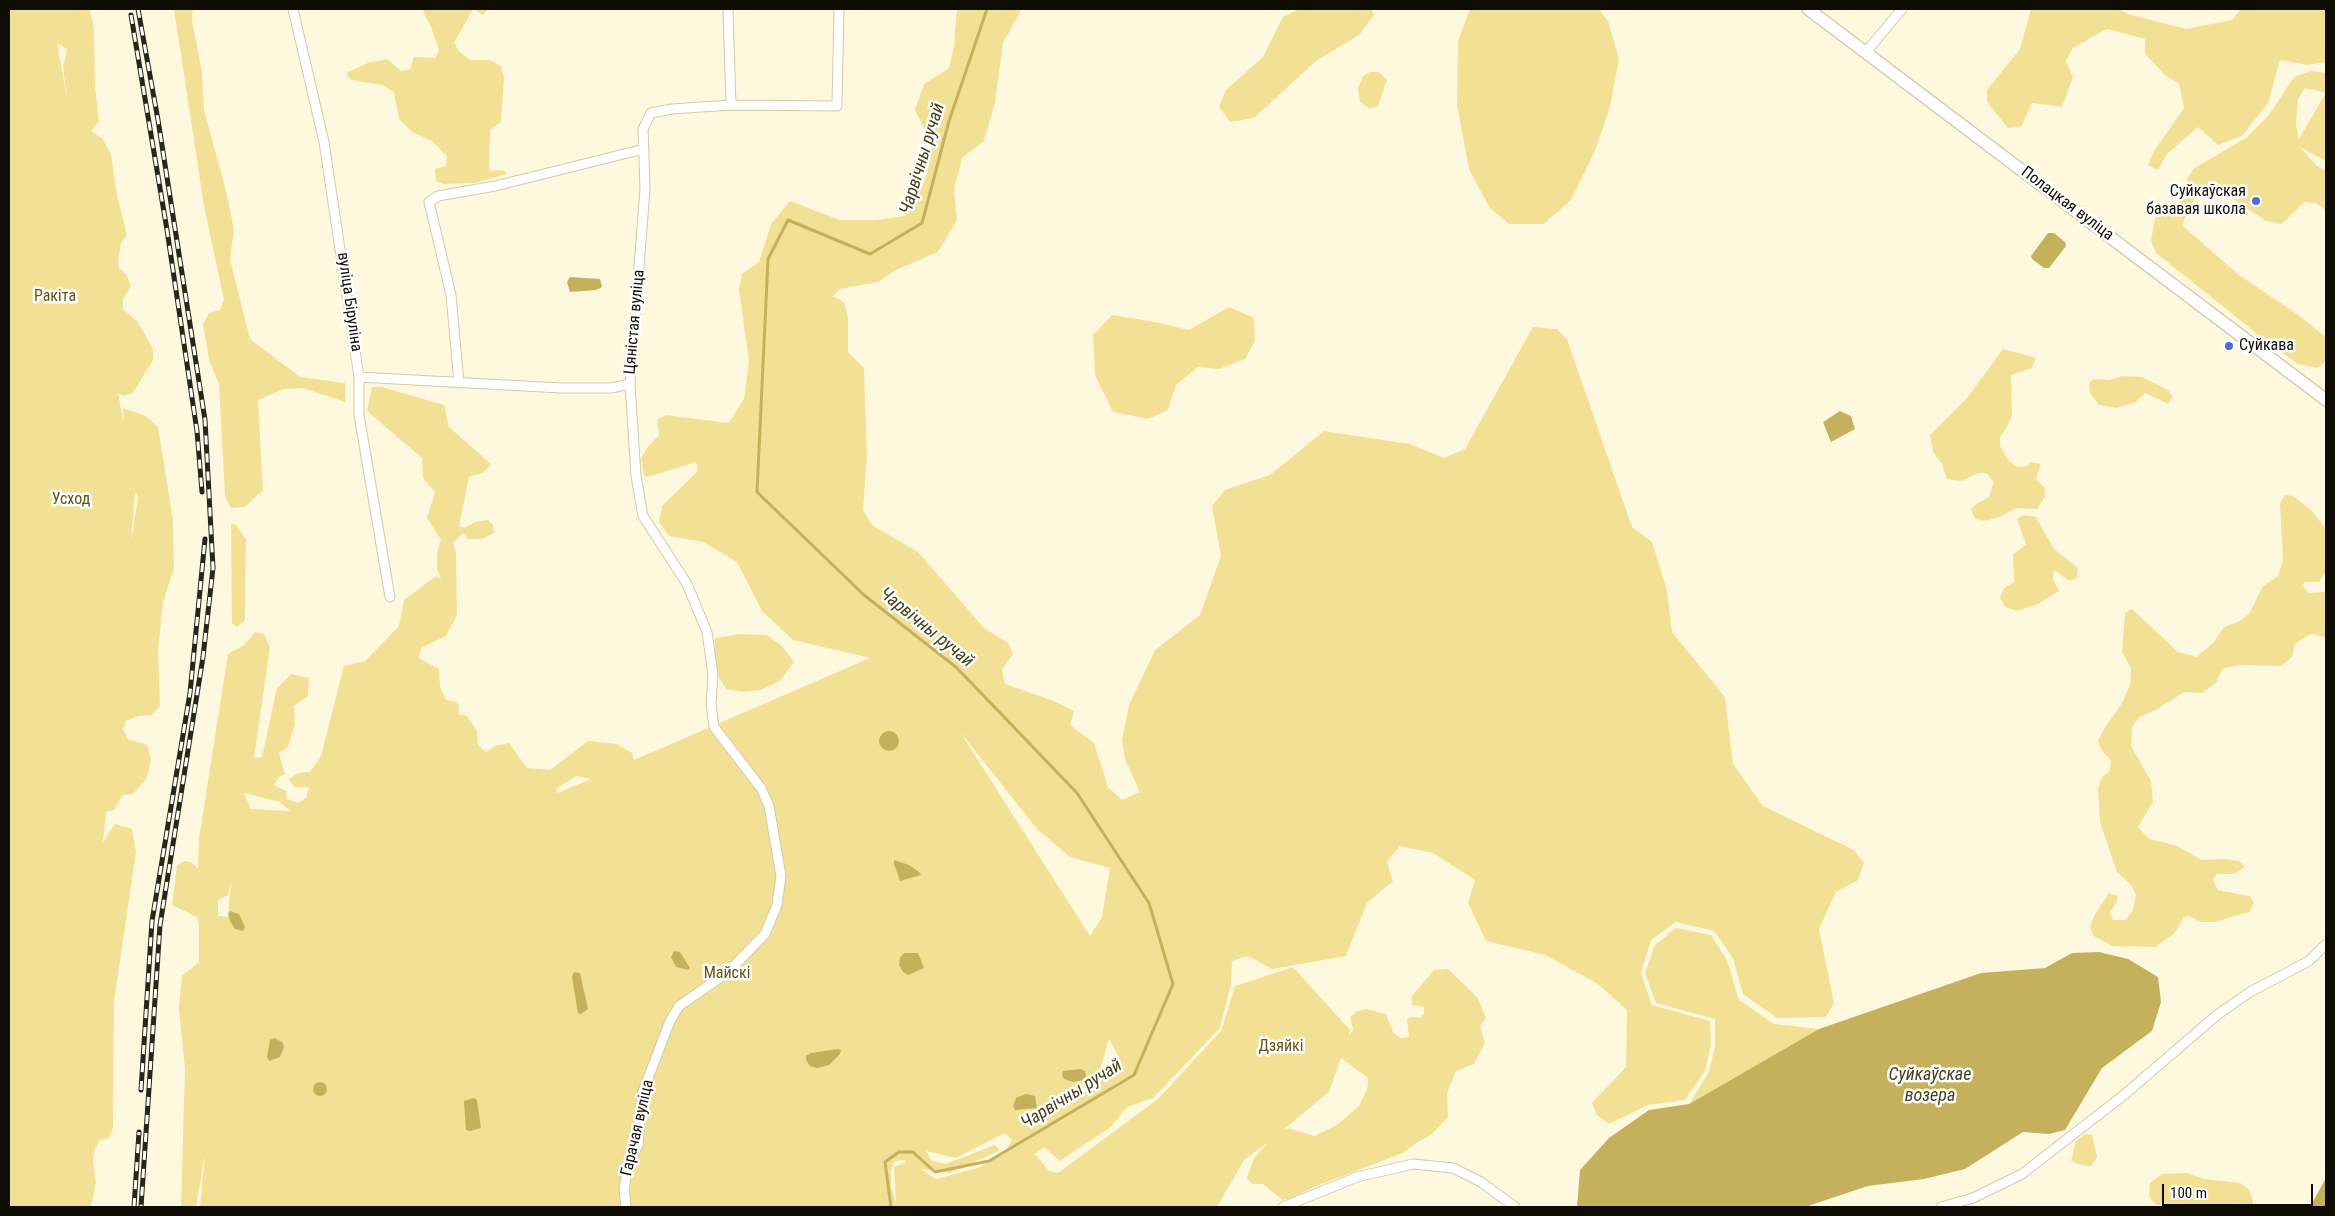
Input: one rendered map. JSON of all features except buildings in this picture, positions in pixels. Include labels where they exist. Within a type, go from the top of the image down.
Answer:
[{"type":"main road","name":"Полацкая вуліца","points":[[1808,9],[2326,400]]},
{"type":"street","name":"вуліца Біруліна","points":[[292,9],[324,142],[359,377],[360,415],[390,597]]},
{"type":"street","points":[[728,9],[731,105],[837,106],[838,9]]},
{"type":"street","points":[[1866,52],[1902,9]]},
{"type":"street","name":"Цяністая вуліца","points":[[359,377],[561,388],[610,388],[630,384],[645,189],[643,129],[652,113],[672,109],[731,105]]},
{"type":"street","points":[[459,383],[451,295],[429,202],[438,196],[495,186],[644,149]]},
{"type":"street","name":"Гарачая вуліца","points":[[626,1207],[624,1189],[628,1167],[638,1145],[642,1094],[670,1021],[678,1006],[728,972],[765,934],[777,905],[781,876],[769,806],[750,771],[728,747],[714,727],[711,704],[713,675],[706,632],[687,584],[644,516],[636,476],[630,384]]},
{"type":"street","points":[[1941,1207],[1973,1198],[2022,1174],[2124,1095],[2217,1016],[2250,992],[2309,961],[2326,944]]},
{"type":"street","points":[[1283,1207],[1357,1177],[1412,1164],[1453,1168],[1481,1182],[1515,1207]]},
{"type":"green space","points":[[9,9],[90,9],[94,28],[95,86],[99,121],[91,131],[103,139],[111,155],[117,195],[127,235],[121,243],[118,262],[119,268],[126,274],[131,286],[123,299],[123,309],[138,322],[153,349],[153,360],[133,393],[124,396],[118,393],[124,424],[123,408],[146,416],[158,427],[173,520],[174,568],[163,603],[158,650],[160,706],[152,715],[139,716],[126,721],[123,729],[128,739],[147,745],[151,759],[147,778],[133,794],[123,795],[114,810],[106,812],[103,842],[115,824],[132,829],[136,852],[114,1002],[113,1128],[109,1138],[100,1140],[95,1149],[93,1160],[96,1182],[91,1207],[9,1207]],"holes":[[[57,43],[67,49],[63,67],[67,99]],[[135,493],[138,498],[131,542]]]},
{"type":"green space","points":[[174,9],[193,9],[192,20],[202,73],[204,110],[226,191],[234,229],[230,259],[250,339],[300,377],[345,383],[345,402],[303,388],[284,389],[258,400],[263,490],[245,507],[231,508],[225,496],[219,384],[209,360],[203,324],[209,313],[220,310],[224,300],[204,206]]},
{"type":"green space","points":[[425,9],[473,9],[454,43],[459,51],[470,60],[490,60],[501,66],[504,77],[501,122],[490,130],[489,171],[503,170],[507,174],[475,183],[443,184],[436,181],[435,169],[446,166],[447,156],[432,141],[412,132],[399,119],[394,92],[382,85],[351,80],[346,73],[368,63],[387,59],[401,71],[410,69],[414,57],[435,58],[439,50],[431,27],[423,12]]},
{"type":"green space","points":[[473,9],[488,9],[483,15]]},
{"type":"green space","points":[[957,9],[1022,9],[1003,43],[995,103],[984,141],[962,158],[954,190],[957,220],[938,252],[896,270],[878,282],[840,289],[833,296],[844,302],[848,317],[848,352],[864,368],[867,454],[863,510],[872,525],[918,552],[984,628],[1008,643],[1013,654],[1002,670],[1005,684],[1054,701],[1074,711],[1070,725],[1094,743],[1108,787],[1122,800],[1140,792],[1125,759],[1122,740],[1129,705],[1155,650],[1200,615],[1221,556],[1212,506],[1225,490],[1270,475],[1324,431],[1409,444],[1444,458],[1465,449],[1533,327],[1557,329],[1567,339],[1632,527],[1652,542],[1667,590],[1672,632],[1725,697],[1733,764],[1763,806],[1854,850],[1864,863],[1858,880],[1836,892],[1819,929],[1834,1003],[1826,1017],[1777,1018],[1743,994],[1733,958],[1714,931],[1676,922],[1651,940],[1641,973],[1652,1005],[1710,1021],[1711,1045],[1705,1071],[1685,1100],[1648,1105],[1609,1124],[1597,1115],[1592,1103],[1626,1067],[1627,1010],[1598,984],[1545,955],[1486,941],[1468,903],[1475,880],[1433,853],[1400,846],[1387,862],[1393,881],[1367,903],[1346,956],[1272,969],[1248,956],[1232,961],[1231,984],[1220,1028],[1153,1098],[1127,1107],[1111,1127],[1060,1161],[1044,1147],[1035,1154],[1049,1171],[1058,1173],[1158,1099],[1221,1031],[1235,986],[1293,967],[1350,1030],[1349,1035],[1353,1030],[1350,1017],[1357,1011],[1367,1009],[1386,1014],[1393,1032],[1400,1038],[1409,1037],[1407,1019],[1412,1017],[1420,1018],[1424,1014],[1424,1007],[1412,1005],[1412,996],[1434,970],[1448,969],[1478,998],[1486,1018],[1480,1026],[1485,1043],[1474,1064],[1456,1071],[1447,1093],[1448,1117],[1431,1135],[1403,1153],[1316,1186],[1292,1198],[1282,1200],[1263,1184],[1252,1184],[1247,1178],[1254,1158],[1268,1142],[1244,1160],[1217,1207],[200,1207],[205,1154],[196,1207],[181,1207],[185,1069],[179,1008],[182,976],[199,962],[199,927],[197,917],[172,905],[177,866],[184,861],[191,862],[198,869],[199,838],[228,654],[244,645],[255,632],[264,634],[270,647],[254,758],[262,757],[277,688],[291,674],[309,678],[308,696],[294,706],[295,724],[288,747],[279,753],[285,774],[279,777],[274,785],[286,791],[287,799],[298,803],[306,798],[309,787],[294,787],[289,779],[298,773],[310,772],[321,756],[344,666],[365,661],[399,626],[404,600],[436,576],[441,579],[437,569],[437,553],[441,540],[427,518],[435,492],[423,478],[422,458],[367,411],[372,387],[382,387],[444,405],[449,427],[491,464],[483,473],[469,477],[459,526],[464,528],[475,522],[488,520],[493,525],[494,533],[482,539],[468,539],[463,533],[453,543],[456,552],[457,615],[446,636],[421,648],[419,658],[439,669],[440,687],[446,700],[454,701],[459,705],[459,714],[467,716],[477,731],[478,745],[486,752],[495,746],[509,743],[527,768],[550,770],[588,741],[617,744],[632,753],[634,760],[870,658],[793,640],[762,611],[737,562],[703,542],[669,536],[659,522],[662,506],[698,471],[696,462],[648,477],[644,476],[641,458],[659,435],[657,420],[666,415],[729,423],[744,399],[749,361],[739,289],[742,274],[759,262],[771,224],[790,201],[840,220],[876,220],[905,216],[922,187],[928,170],[932,145],[915,110],[924,84],[949,68],[954,46]],"holes":[[[960,732],[1037,829],[1070,857],[1110,868],[1102,917],[1090,936]],[[576,776],[591,779],[557,793],[556,789]],[[244,793],[280,802],[290,811],[251,809]],[[231,882],[228,917],[218,916],[218,900],[228,895]],[[1109,1039],[1119,1057],[1113,1072],[1080,1096],[1075,1092],[1097,1080]],[[1341,1058],[1368,1078],[1367,1090],[1359,1106],[1337,1125],[1314,1136],[1288,1128],[1283,1130],[1329,1092]],[[1005,1133],[1012,1140],[1004,1154],[978,1168],[936,1179],[921,1169],[950,1173],[1000,1150],[995,1145],[946,1164],[932,1161],[926,1151],[956,1158]],[[904,1160],[906,1162],[894,1167],[896,1203],[891,1186],[891,1170],[895,1161]]]},
{"type":"green space","points":[[1299,9],[1371,9],[1374,15],[1359,35],[1316,61],[1254,118],[1230,122],[1219,107],[1226,90],[1263,57],[1283,17]]},
{"type":"green space","points":[[1470,9],[1599,9],[1608,21],[1619,59],[1610,107],[1595,151],[1571,200],[1544,224],[1509,224],[1489,207],[1469,169],[1457,105],[1458,41]]},
{"type":"green space","points":[[2031,9],[2118,9],[2128,14],[2186,29],[2232,20],[2241,9],[2326,9],[2326,62],[2308,65],[2280,60],[2268,103],[2242,136],[2218,145],[2198,127],[2167,154],[2158,170],[2148,165],[2154,151],[2184,108],[2179,84],[2165,75],[2145,54],[2145,39],[2107,29],[2073,48],[2066,61],[2073,77],[2062,107],[2032,103],[2021,127],[2008,128],[1987,102],[1987,90],[2020,49]]},
{"type":"green space","points":[[2311,71],[2326,73],[2326,93],[2305,88],[2298,99],[2296,124],[2299,139],[2326,95],[2326,161],[2300,147],[2317,166],[2326,171],[2326,210],[2316,203],[2304,202],[2282,224],[2266,221],[2225,194],[2209,192],[2195,198],[2183,226],[2239,275],[2297,314],[2326,337],[2326,361],[2318,368],[2298,364],[2266,341],[2156,253],[2151,241],[2155,218],[2177,212],[2183,187],[2193,169],[2246,138],[2269,115],[2294,77]]},
{"type":"green space","points":[[1370,72],[1379,72],[1387,80],[1378,106],[1370,109],[1360,102],[1358,88],[1363,76]]},
{"type":"green space","points":[[1229,307],[1254,318],[1255,341],[1245,359],[1219,369],[1198,367],[1176,385],[1168,410],[1148,419],[1113,412],[1095,375],[1093,335],[1112,315],[1189,330]]},
{"type":"green space","points":[[2003,349],[2036,358],[2032,368],[2011,375],[2012,416],[2000,437],[2000,446],[2009,461],[2018,467],[2028,466],[2030,462],[2041,464],[2036,479],[2045,488],[2045,497],[2037,509],[2016,508],[2002,516],[1985,521],[1975,519],[1971,509],[1989,497],[1994,482],[1986,473],[1978,473],[1962,481],[1947,479],[1942,464],[1933,452],[1930,435],[1967,398]]},
{"type":"green space","points":[[2122,376],[2142,377],[2168,390],[2173,397],[2168,404],[2145,393],[2136,402],[2117,408],[2099,405],[2090,393],[2089,383],[2094,379],[2109,380]]},
{"type":"green space","points":[[2285,495],[2293,496],[2311,510],[2326,529],[2326,572],[2319,582],[2305,582],[2302,585],[2309,593],[2326,592],[2326,638],[2313,634],[2307,636],[2295,644],[2292,657],[2281,666],[2239,665],[2222,669],[2216,683],[2202,693],[2184,692],[2156,710],[2140,717],[2132,727],[2131,746],[2151,781],[2153,802],[2138,827],[2149,839],[2175,845],[2202,860],[2226,859],[2239,861],[2245,867],[2234,874],[2217,874],[2213,880],[2218,890],[2250,896],[2254,903],[2249,912],[2215,922],[2201,922],[2189,916],[2184,917],[2174,934],[2155,947],[2112,946],[2094,936],[2090,927],[2095,914],[2109,893],[2118,896],[2110,913],[2113,920],[2126,920],[2133,910],[2136,895],[2131,885],[2117,872],[2100,822],[2098,788],[2102,777],[2110,771],[2111,760],[2102,751],[2098,741],[2122,703],[2130,685],[2131,668],[2122,652],[2125,613],[2132,609],[2178,652],[2197,657],[2213,643],[2224,627],[2238,622],[2250,613],[2262,587],[2278,576],[2283,560],[2280,504]]},
{"type":"green space","points":[[2023,515],[2036,517],[2054,549],[2078,568],[2077,578],[2069,581],[2054,570],[2053,579],[2059,591],[2038,604],[2017,611],[2005,607],[2000,597],[2004,588],[2014,582],[2013,555],[2026,544],[2017,519]]},
{"type":"green space","points":[[231,524],[235,524],[246,539],[245,620],[237,627],[232,623]]},
{"type":"green space","points":[[740,634],[767,635],[782,646],[794,662],[780,681],[761,690],[743,692],[726,689],[719,677],[714,662],[715,638]]},
{"type":"green space","points":[[1676,928],[1711,935],[1727,960],[1739,1000],[1774,1024],[1819,1029],[1689,1104],[1709,1072],[1715,1046],[1715,1019],[1656,1003],[1645,973],[1655,945]]},
{"type":"green space","points":[[2085,1134],[2092,1135],[2097,1157],[2091,1166],[2080,1165],[2071,1161],[2076,1141]]},
{"type":"green space","points":[[2187,1173],[2204,1179],[2240,1183],[2249,1189],[2253,1202],[2252,1207],[2178,1207],[2177,1205],[2156,1205],[2149,1196],[2150,1183],[2162,1174]]},
{"type":"water","points":[[2048,233],[2054,233],[2065,242],[2066,246],[2049,268],[2044,268],[2032,259],[2031,256]]},
{"type":"water","points":[[570,277],[600,279],[602,287],[596,290],[570,292],[567,282]]},
{"type":"water","points":[[1840,411],[1851,416],[1855,429],[1831,442],[1823,422]]},
{"type":"water","points":[[889,731],[896,734],[899,741],[896,748],[889,751],[882,748],[879,741],[882,734]]},
{"type":"water","points":[[894,860],[909,865],[921,875],[900,881]]},
{"type":"water","points":[[230,911],[239,914],[245,927],[243,931],[235,929],[228,914]]},
{"type":"water","points":[[674,951],[680,952],[690,968],[688,970],[676,967],[671,957]]},
{"type":"water","name":"Суйкаўскае возера","points":[[2099,952],[2128,959],[2158,977],[2161,1002],[2152,1031],[2102,1068],[2065,1130],[2049,1134],[2023,1132],[1965,1169],[1924,1179],[1868,1186],[1805,1207],[1577,1207],[1580,1170],[1609,1138],[1649,1110],[1689,1104],[1819,1029],[1981,973],[2045,968],[2072,953]]},
{"type":"water","points":[[904,953],[918,953],[924,968],[908,975],[903,972],[899,965],[900,958]]},
{"type":"water","points":[[574,972],[580,973],[588,1009],[581,1014],[578,1013],[572,977]]},
{"type":"water","points":[[274,1038],[282,1042],[284,1047],[280,1057],[269,1061],[267,1057],[270,1040]]},
{"type":"water","points":[[841,1050],[840,1054],[829,1065],[817,1068],[810,1066],[806,1060],[806,1056],[811,1053]]},
{"type":"water","points":[[1081,1069],[1085,1071],[1086,1077],[1083,1080],[1073,1082],[1064,1079],[1062,1075],[1063,1071]]},
{"type":"water","points":[[320,1082],[325,1084],[327,1089],[325,1094],[320,1096],[315,1094],[313,1089],[315,1084]]},
{"type":"water","points":[[1026,1094],[1035,1096],[1037,1108],[1015,1110],[1013,1106],[1016,1098]]},
{"type":"water","points":[[474,1098],[477,1100],[481,1128],[470,1131],[466,1130],[464,1101]]},
{"type":"water","points":[[2326,1178],[2326,1207],[2312,1207],[2312,1203]]},
{"type":"waterway","name":"Чарвічны ручай","points":[[891,1207],[885,1162],[899,1152],[913,1152],[935,1172],[989,1161],[1134,1075],[1173,984],[1149,903],[1077,793],[957,668],[864,595],[757,492],[768,259],[788,220],[870,254],[922,223],[949,121],[987,9]]},
{"type":"railway","points":[[138,9],[158,120],[205,420],[213,568],[203,657],[160,925],[141,1207]]},
{"type":"railway","points":[[131,15],[167,230],[197,431],[202,492]]},
{"type":"railway","points":[[141,1090],[152,921],[190,693],[205,539]]},
{"type":"railway","points":[[134,1207],[139,1132]]},
{"type":"place","name":"Суйкаўская базавая школа","points":[[2256,201]]},
{"type":"place","name":"Суйкава","points":[[2229,346]]},
{"type":"park label","name":"Ракіта","points":[[55,297]]},
{"type":"park label","name":"Усход","points":[[71,500]]},
{"type":"park label","name":"Майскі","points":[[727,974]]},
{"type":"park label","name":"Дзяйкі","points":[[1281,1047]]}]
